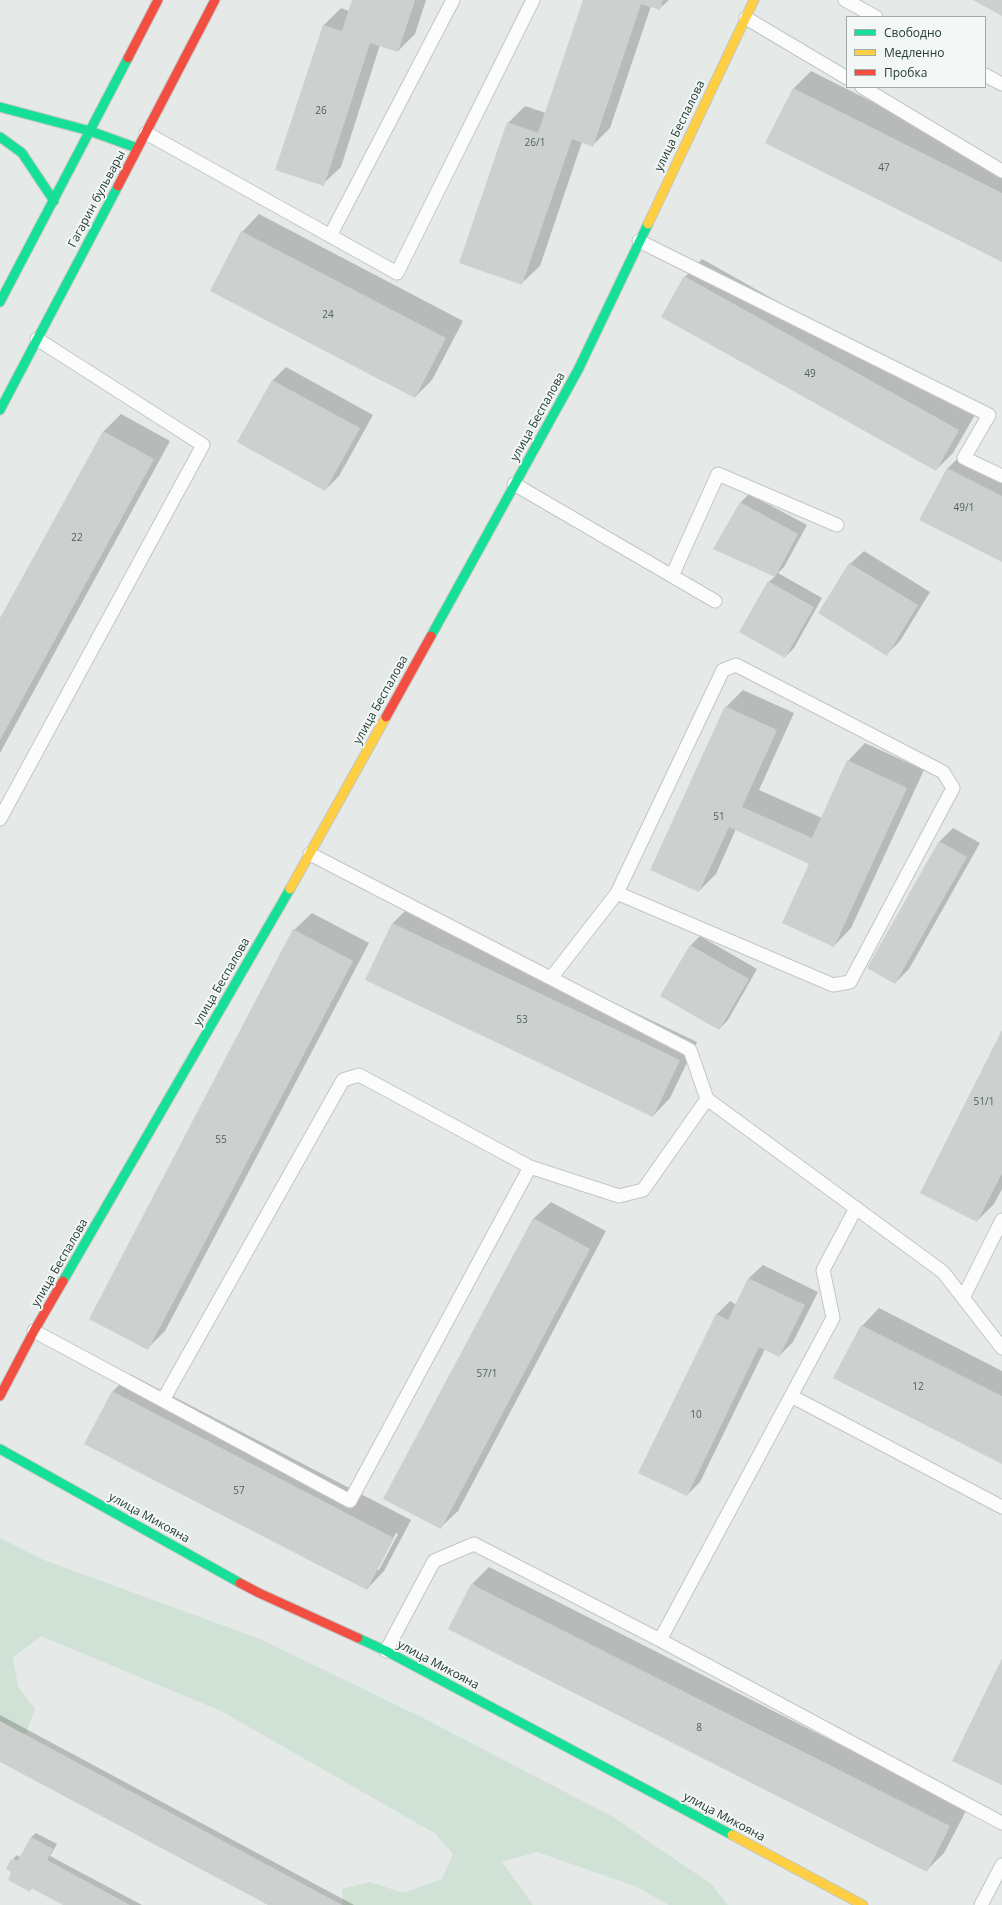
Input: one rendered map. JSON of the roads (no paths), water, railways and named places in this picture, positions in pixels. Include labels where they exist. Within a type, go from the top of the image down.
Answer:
[{"type":"street","points":[[0,302],[158,0]]},
{"type":"street","name":"Гагарин бульвары","points":[[0,410],[215,0]]},
{"type":"street","name":"улица Беспалова","points":[[0,1396],[34,1331],[310,854],[578,370],[754,0]]},
{"type":"street","points":[[0,107],[90,131],[137,148]]},
{"type":"street","points":[[0,137],[22,153],[54,201]]},
{"type":"street","name":"улица Микояна","points":[[0,1449],[259,1593],[386,1651],[863,1905]]},
{"type":"lane","points":[[330,236],[453,0]]},
{"type":"lane","points":[[146,133],[397,273],[533,0]]},
{"type":"lane","points":[[845,0],[874,16]]},
{"type":"lane","points":[[746,18],[846,77]]},
{"type":"lane","points":[[986,76],[1002,84]]},
{"type":"lane","points":[[864,88],[1002,171]]},
{"type":"lane","points":[[639,241],[989,415],[964,458],[1002,476]]},
{"type":"lane","points":[[0,819],[203,445],[37,339]]},
{"type":"lane","points":[[672,576],[718,474],[837,525]]},
{"type":"lane","points":[[514,484],[715,601]]},
{"type":"lane","points":[[551,978],[617,893],[723,670],[736,665],[943,772],[953,788],[850,982],[833,985],[617,893]]},
{"type":"lane","points":[[310,854],[690,1050],[707,1099],[943,1272],[1002,1348]]},
{"type":"lane","points":[[163,1400],[343,1080],[359,1075],[530,1167],[619,1196],[643,1190],[707,1099]]},
{"type":"lane","points":[[34,1331],[350,1501],[530,1167]]},
{"type":"lane","points":[[660,1640],[833,1318],[823,1270],[856,1208]]},
{"type":"lane","points":[[963,1298],[1002,1220]]},
{"type":"lane","points":[[791,1396],[1002,1507]]},
{"type":"lane","points":[[386,1651],[434,1561],[474,1544],[660,1640],[1002,1823]]},
{"type":"lane","points":[[981,1905],[1002,1865]]}]
